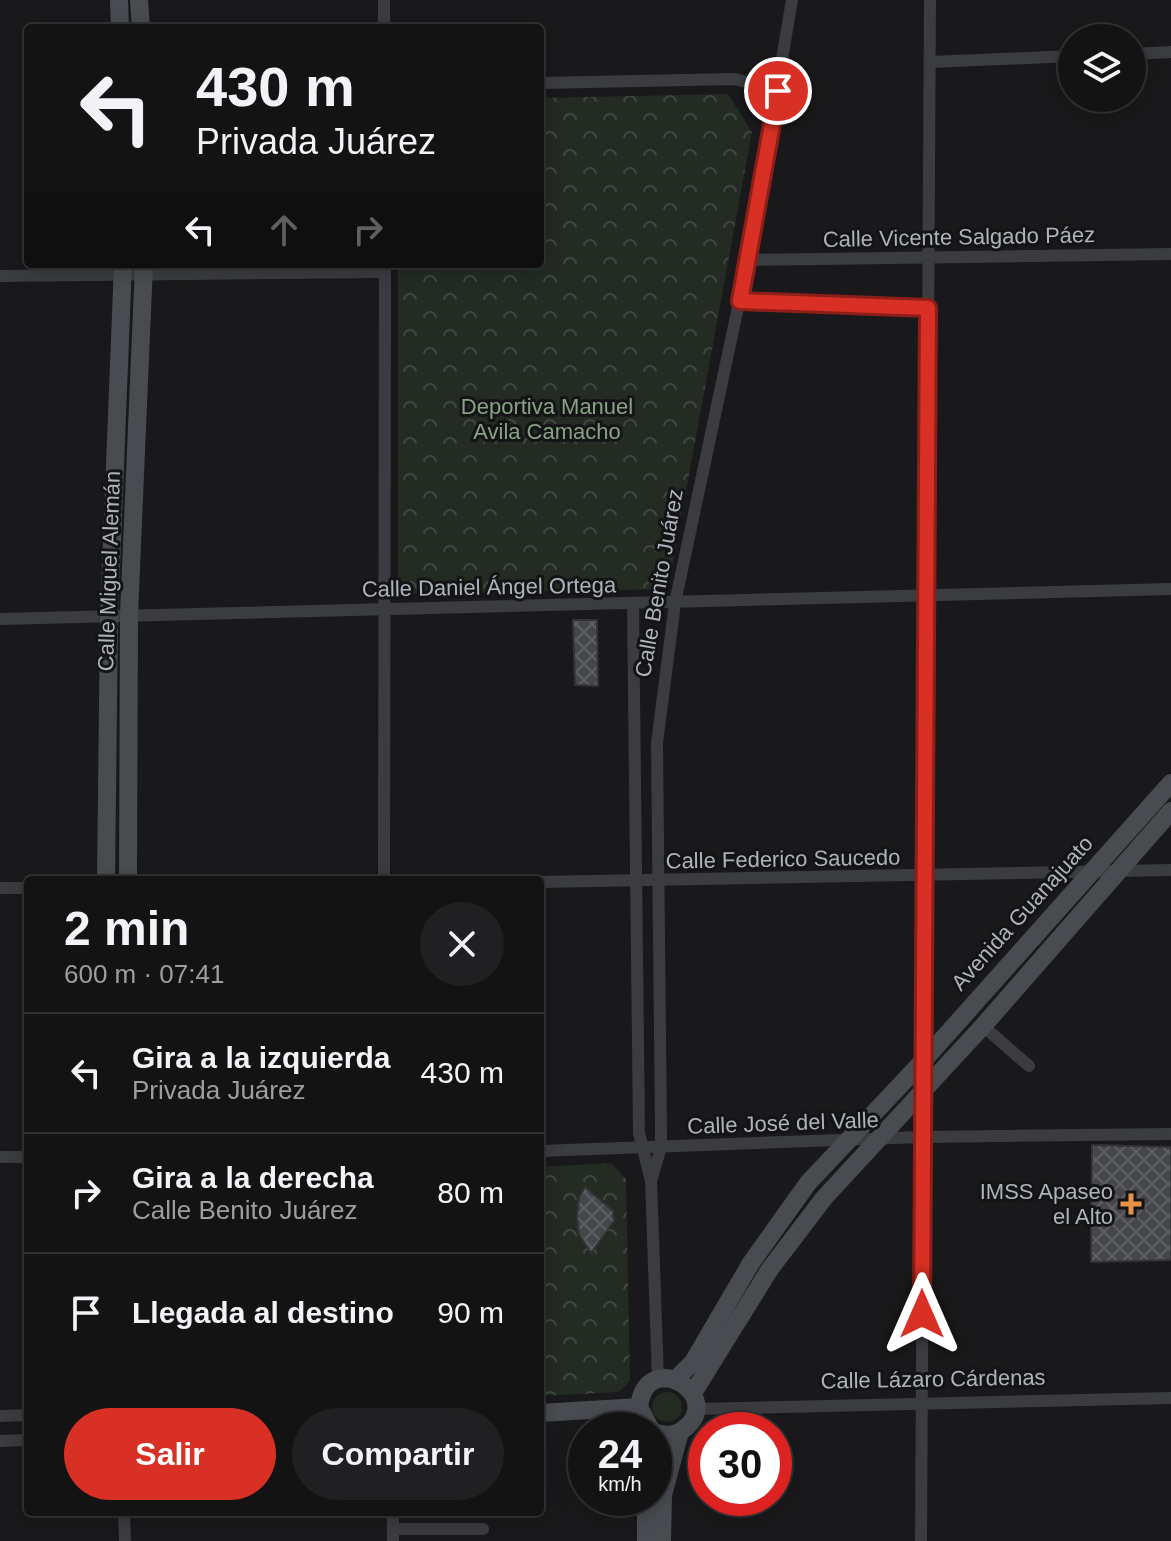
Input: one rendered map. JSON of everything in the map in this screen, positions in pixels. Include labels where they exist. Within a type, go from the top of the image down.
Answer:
[{"type":"street","points":[[119,0],[120,24]]},
{"type":"street","points":[[139,0],[141,24]]},
{"type":"street","points":[[384,0],[384,24]]},
{"type":"street","name":"Calle Benito Juárez","points":[[651,1181],[661,1147],[657,743],[675,603],[748,260],[792,0]]},
{"type":"street","points":[[921,1541],[924,598],[930,0]]},
{"type":"street","points":[[1146,53],[1171,52]]},
{"type":"street","points":[[931,62],[1058,57]]},
{"type":"street","points":[[544,83],[735,79],[778,91]]},
{"type":"street","name":"Calle Vicente Salgado Páez","points":[[748,260],[1171,254]]},
{"type":"street","points":[[0,276],[123,268],[385,268],[382,610],[384,876]]},
{"type":"street","name":"Calle Miguel Alemán","points":[[106,876],[109,616],[123,268]]},
{"type":"street","name":"Calle Miguel Alemán","points":[[128,876],[129,615],[144,268]]},
{"type":"street","points":[[740,301],[928,308]]},
{"type":"street","name":"Calle Daniel Ángel Ortega","points":[[0,619],[924,598],[1171,589]]},
{"type":"street","name":"Calle Benito Juárez","points":[[633,604],[639,1133],[651,1181],[667,1379]]},
{"type":"street","name":"Avenida Guanajuato","points":[[667,1379],[693,1362],[751,1263],[808,1183],[923,1061],[1171,783]]},
{"type":"street","name":"Avenida Guanajuato","points":[[694,1401],[770,1269],[824,1198],[924,1092],[1171,811]]},
{"type":"street","name":"Calle Federico Saucedo","points":[[544,882],[1089,874],[1171,870]]},
{"type":"street","points":[[0,888],[24,888]]},
{"type":"street","points":[[983,1026],[1029,1066]]},
{"type":"street","name":"Calle José del Valle","points":[[544,1151],[922,1137],[1171,1134]]},
{"type":"street","points":[[0,1157],[24,1157]]},
{"type":"street","points":[[646,1412],[643,1390],[667,1379],[694,1401],[693,1418],[680,1432],[672,1452]]},
{"type":"street","name":"Calle Lázaro Cárdenas","points":[[694,1401],[922,1402],[1171,1398]]},
{"type":"street","points":[[544,1413],[568,1416]]},
{"type":"street","points":[[0,1416],[24,1415]]},
{"type":"street","points":[[672,1434],[680,1432]]},
{"type":"street","points":[[0,1441],[24,1440]]},
{"type":"street","points":[[124,1516],[125,1541]]},
{"type":"street","points":[[646,1541],[650,1516]]},
{"type":"street","points":[[658,1516],[662,1541]]},
{"type":"street","points":[[393,1535],[483,1529]]},
{"type":"green space","name":"Deportiva Manuel Avila Camacho","points":[[728,94],[752,132],[668,589],[398,594],[398,268],[544,268],[544,98]]},
{"type":"green space","points":[[611,1163],[626,1179],[630,1381],[619,1392],[544,1396],[544,1167]]},
{"type":"green space","points":[[661,1393],[673,1393],[681,1401],[681,1413],[673,1421],[672,1412],[653,1412],[653,1401]]},
{"type":"building","points":[[573,620],[597,620],[598,686],[575,685]]},
{"type":"building","name":"IMSS Apaseo el Alto","points":[[1092,1145],[1171,1147],[1171,1260],[1091,1262]]},
{"type":"building","points":[[585,1187],[613,1211],[614,1221],[591,1253],[579,1234],[577,1217],[579,1198]]},
{"type":"place","name":"IMSS Apaseo el Alto","points":[[1131,1204]]},
{"type":"route","points":[[778,91],[740,301],[928,308],[922,1314]]}]
